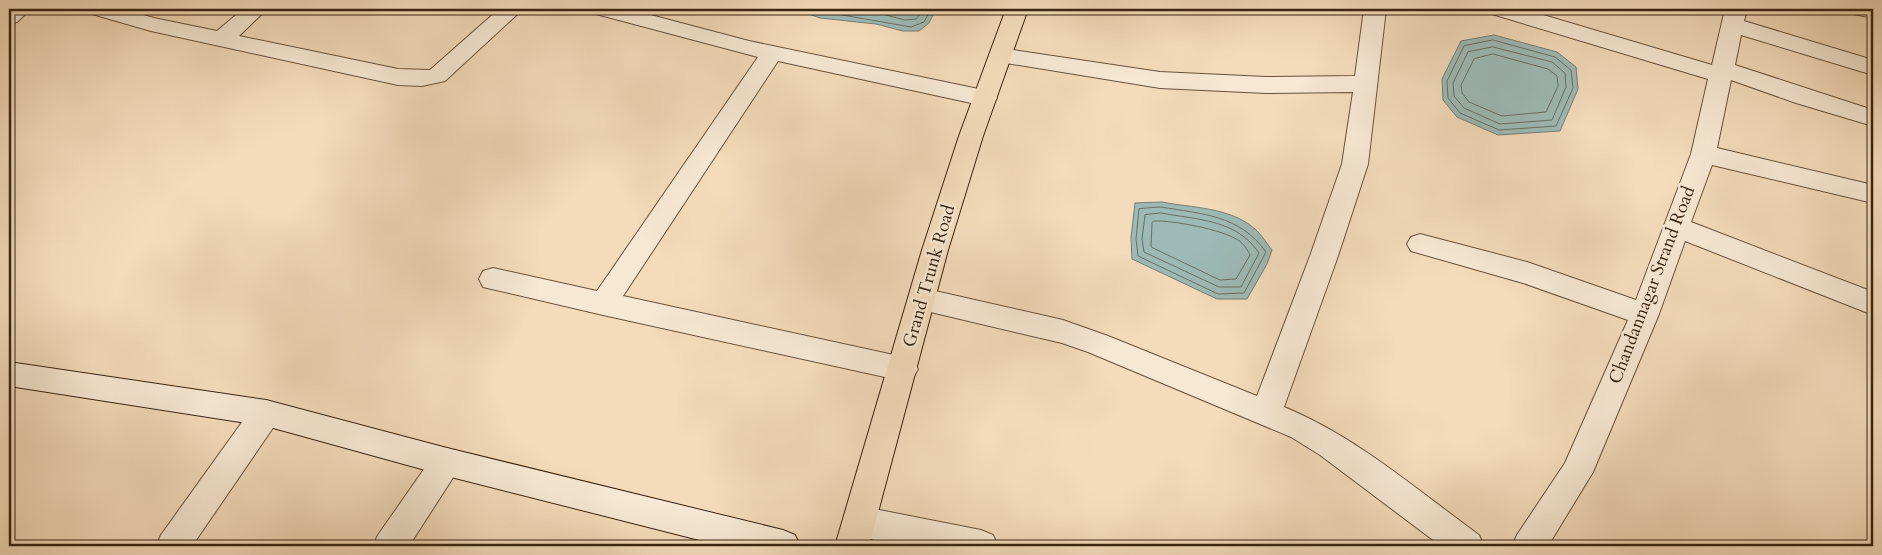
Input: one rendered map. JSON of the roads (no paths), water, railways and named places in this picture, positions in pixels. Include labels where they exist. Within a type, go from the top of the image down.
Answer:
[{"type":"main road","name":"Grand Trunk Road","points":[[856,534],[938,242],[985,98],[1017,9]]},
{"type":"street","points":[[9,17],[20,9]]},
{"type":"street","points":[[100,9],[151,24],[222,40],[398,77],[426,79],[437,76],[442,72],[512,9]]},
{"type":"street","points":[[222,40],[256,9]]},
{"type":"street","points":[[1266,413],[1346,194],[1355,164],[1375,9]]},
{"type":"street","points":[[1500,9],[1722,72],[1873,118]]},
{"type":"street","points":[[1862,9],[1873,11]]},
{"type":"street","points":[[612,10],[772,53],[985,98]]},
{"type":"street","points":[[1734,17],[1873,68]]},
{"type":"street","name":"Chandannagar Strand Road","points":[[1529,546],[1577,472],[1645,314],[1703,154],[1734,17]]},
{"type":"street","points":[[603,304],[772,53]]},
{"type":"street","points":[[1000,55],[1160,80],[1266,85],[1366,84]]},
{"type":"street","points":[[1703,154],[1873,194]]},
{"type":"street","points":[[1677,228],[1873,304]]},
{"type":"street","points":[[1420,244],[1528,274],[1645,314]]},
{"type":"street","points":[[493,279],[903,369]]},
{"type":"street","points":[[922,299],[1072,335],[1124,354],[1302,428],[1332,444],[1467,546]]},
{"type":"street","points":[[9,374],[266,413],[447,462],[782,546]]},
{"type":"street","points":[[173,546],[266,413]]},
{"type":"street","points":[[390,546],[447,462]]},
{"type":"street","points":[[856,534],[981,546]]},
{"type":"water","points":[[794,9],[936,9],[929,23],[919,31],[903,31],[876,24],[820,18]]},
{"type":"water","points":[[1494,35],[1557,52],[1576,67],[1578,89],[1560,131],[1498,135],[1457,117],[1443,100],[1442,79],[1461,41]]},
{"type":"water","points":[[1162,202],[1222,212],[1234,216],[1255,229],[1272,250],[1267,264],[1247,299],[1217,299],[1132,259],[1131,238],[1135,203]]}]
